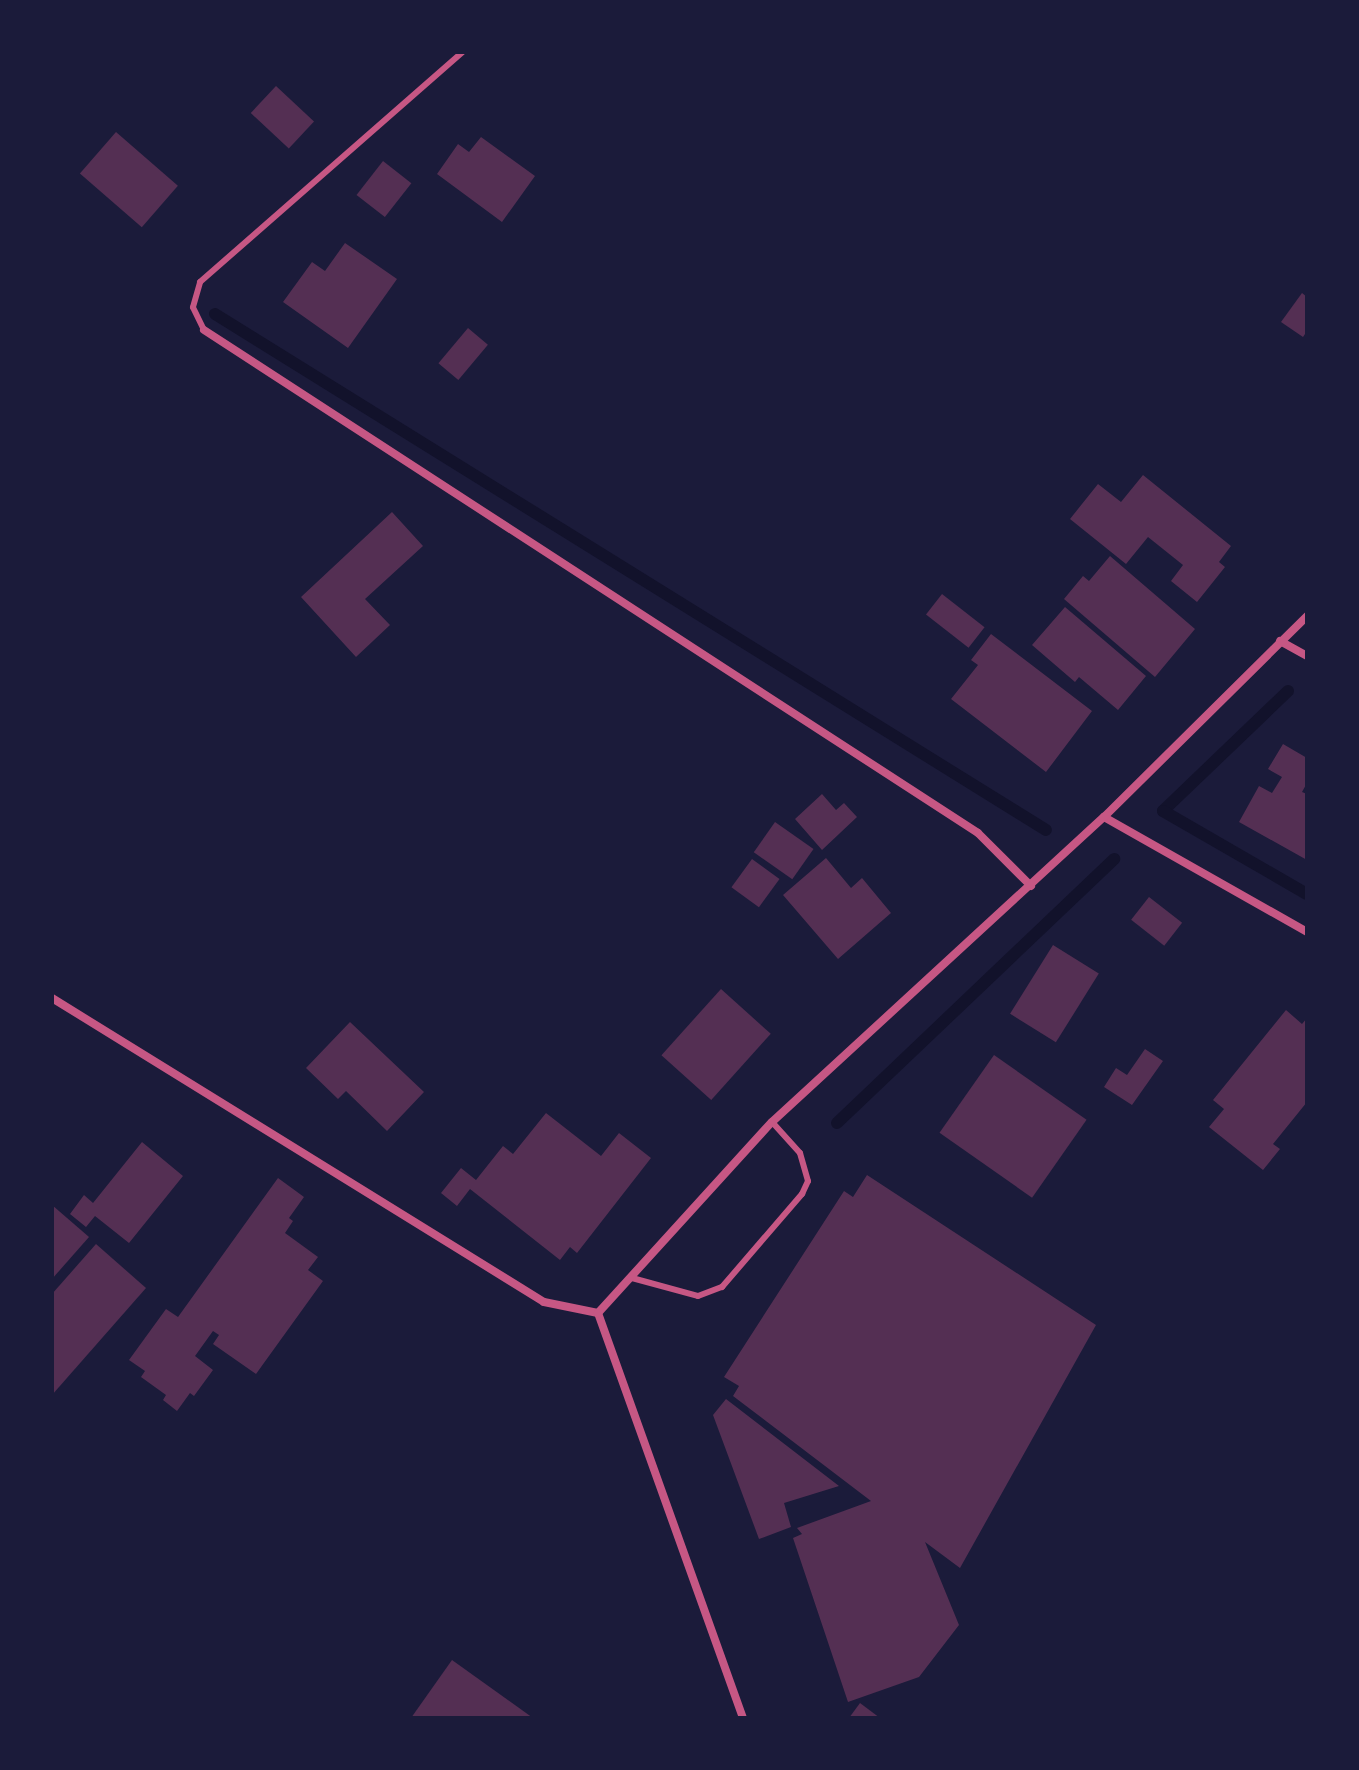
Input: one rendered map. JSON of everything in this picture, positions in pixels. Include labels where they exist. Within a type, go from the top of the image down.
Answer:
[{"type":"street","points":[[204,330],[978,833],[1031,886]]},
{"type":"street","points":[[598,1313],[772,1122],[1104,817],[1307,616]]},
{"type":"street","points":[[1280,641],[1307,656]]},
{"type":"street","points":[[1104,817],[1307,932]]},
{"type":"street","points":[[52,998],[544,1302],[598,1313]]},
{"type":"street","points":[[598,1313],[743,1718]]},
{"type":"lane","points":[[204,330],[193,307],[200,282],[463,52]]},
{"type":"lane","points":[[632,1278],[698,1296],[722,1287],[802,1194],[808,1181],[800,1153],[772,1122]]},
{"type":"building","points":[[276,86],[314,121],[289,149],[251,113]]},
{"type":"building","points":[[116,132],[178,186],[142,227],[80,174]]},
{"type":"building","points":[[481,137],[535,176],[502,222],[437,174],[458,144],[469,152]]},
{"type":"building","points":[[383,161],[411,183],[385,217],[357,195]]},
{"type":"building","points":[[345,243],[397,279],[348,348],[283,302],[312,262],[325,271]]},
{"type":"building","points":[[1302,293],[1307,297],[1307,331],[1303,337],[1281,322]]},
{"type":"building","points":[[468,328],[488,345],[458,380],[438,363]]},
{"type":"building","points":[[1143,475],[1231,546],[1219,562],[1225,567],[1197,602],[1171,581],[1183,565],[1148,537],[1126,564],[1070,519],[1098,484],[1121,502]]},
{"type":"building","points":[[392,512],[423,546],[365,599],[390,625],[356,657],[301,597]]},
{"type":"building","points":[[1110,556],[1195,629],[1155,677],[1064,599],[1083,576],[1089,581]]},
{"type":"building","points":[[942,594],[985,627],[969,648],[926,614]]},
{"type":"building","points":[[1065,607],[1146,676],[1118,710],[1079,677],[1075,682],[1032,645]]},
{"type":"building","points":[[991,634],[1092,711],[1046,772],[951,699],[978,665],[971,660]]},
{"type":"building","points":[[1283,744],[1307,758],[1307,783],[1302,792],[1307,794],[1307,860],[1239,822],[1259,786],[1272,793],[1282,777],[1268,769]]},
{"type":"building","points":[[822,794],[836,810],[844,803],[857,817],[822,850],[795,819]]},
{"type":"building","points":[[775,822],[814,849],[792,879],[754,852]]},
{"type":"building","points":[[826,858],[851,888],[862,878],[891,913],[838,959],[783,895]]},
{"type":"building","points":[[752,859],[780,879],[759,907],[731,887]]},
{"type":"building","points":[[1149,897],[1182,923],[1164,946],[1131,920]]},
{"type":"building","points":[[1053,945],[1099,974],[1056,1042],[1010,1014]]},
{"type":"building","points":[[721,989],[771,1034],[711,1100],[661,1055]]},
{"type":"building","points":[[1286,1010],[1302,1024],[1307,1018],[1307,1102],[1273,1144],[1280,1149],[1263,1170],[1209,1127],[1224,1109],[1213,1100]]},
{"type":"building","points":[[350,1022],[424,1092],[387,1131],[346,1091],[338,1099],[306,1068]]},
{"type":"building","points":[[1145,1049],[1163,1061],[1132,1105],[1104,1087],[1116,1068],[1127,1075]]},
{"type":"building","points":[[994,1055],[1087,1120],[1032,1198],[940,1133]]},
{"type":"building","points":[[546,1113],[601,1156],[619,1133],[651,1158],[577,1253],[570,1247],[560,1260],[470,1189],[457,1206],[441,1193],[461,1168],[476,1180],[503,1146],[513,1154]]},
{"type":"building","points":[[142,1142],[183,1176],[129,1243],[95,1216],[86,1227],[70,1214],[84,1195],[93,1203]]},
{"type":"building","points":[[867,1175],[1096,1325],[960,1568],[925,1542],[959,1625],[919,1677],[848,1702],[793,1538],[802,1534],[797,1528],[871,1501],[733,1396],[739,1386],[724,1377],[844,1191],[853,1197]]},
{"type":"building","points":[[278,1178],[304,1197],[289,1218],[293,1221],[285,1233],[318,1257],[308,1270],[323,1281],[256,1374],[213,1344],[219,1335],[213,1331],[195,1356],[213,1370],[194,1396],[190,1393],[177,1411],[163,1400],[166,1395],[141,1377],[145,1371],[129,1360],[166,1309],[178,1317]]},
{"type":"building","points":[[52,1205],[89,1237],[52,1279]]},
{"type":"building","points":[[96,1244],[146,1288],[52,1395],[52,1294]]},
{"type":"building","points":[[726,1399],[839,1486],[784,1503],[791,1527],[759,1539],[713,1415]]},
{"type":"building","points":[[452,1660],[533,1718],[411,1718]]},
{"type":"building","points":[[860,1703],[880,1718],[849,1718]]},
{"type":"waterway","points":[[215,314],[1046,830]]},
{"type":"waterway","points":[[1288,691],[1163,811],[1307,894]]},
{"type":"waterway","points":[[837,1123],[1114,859]]}]
